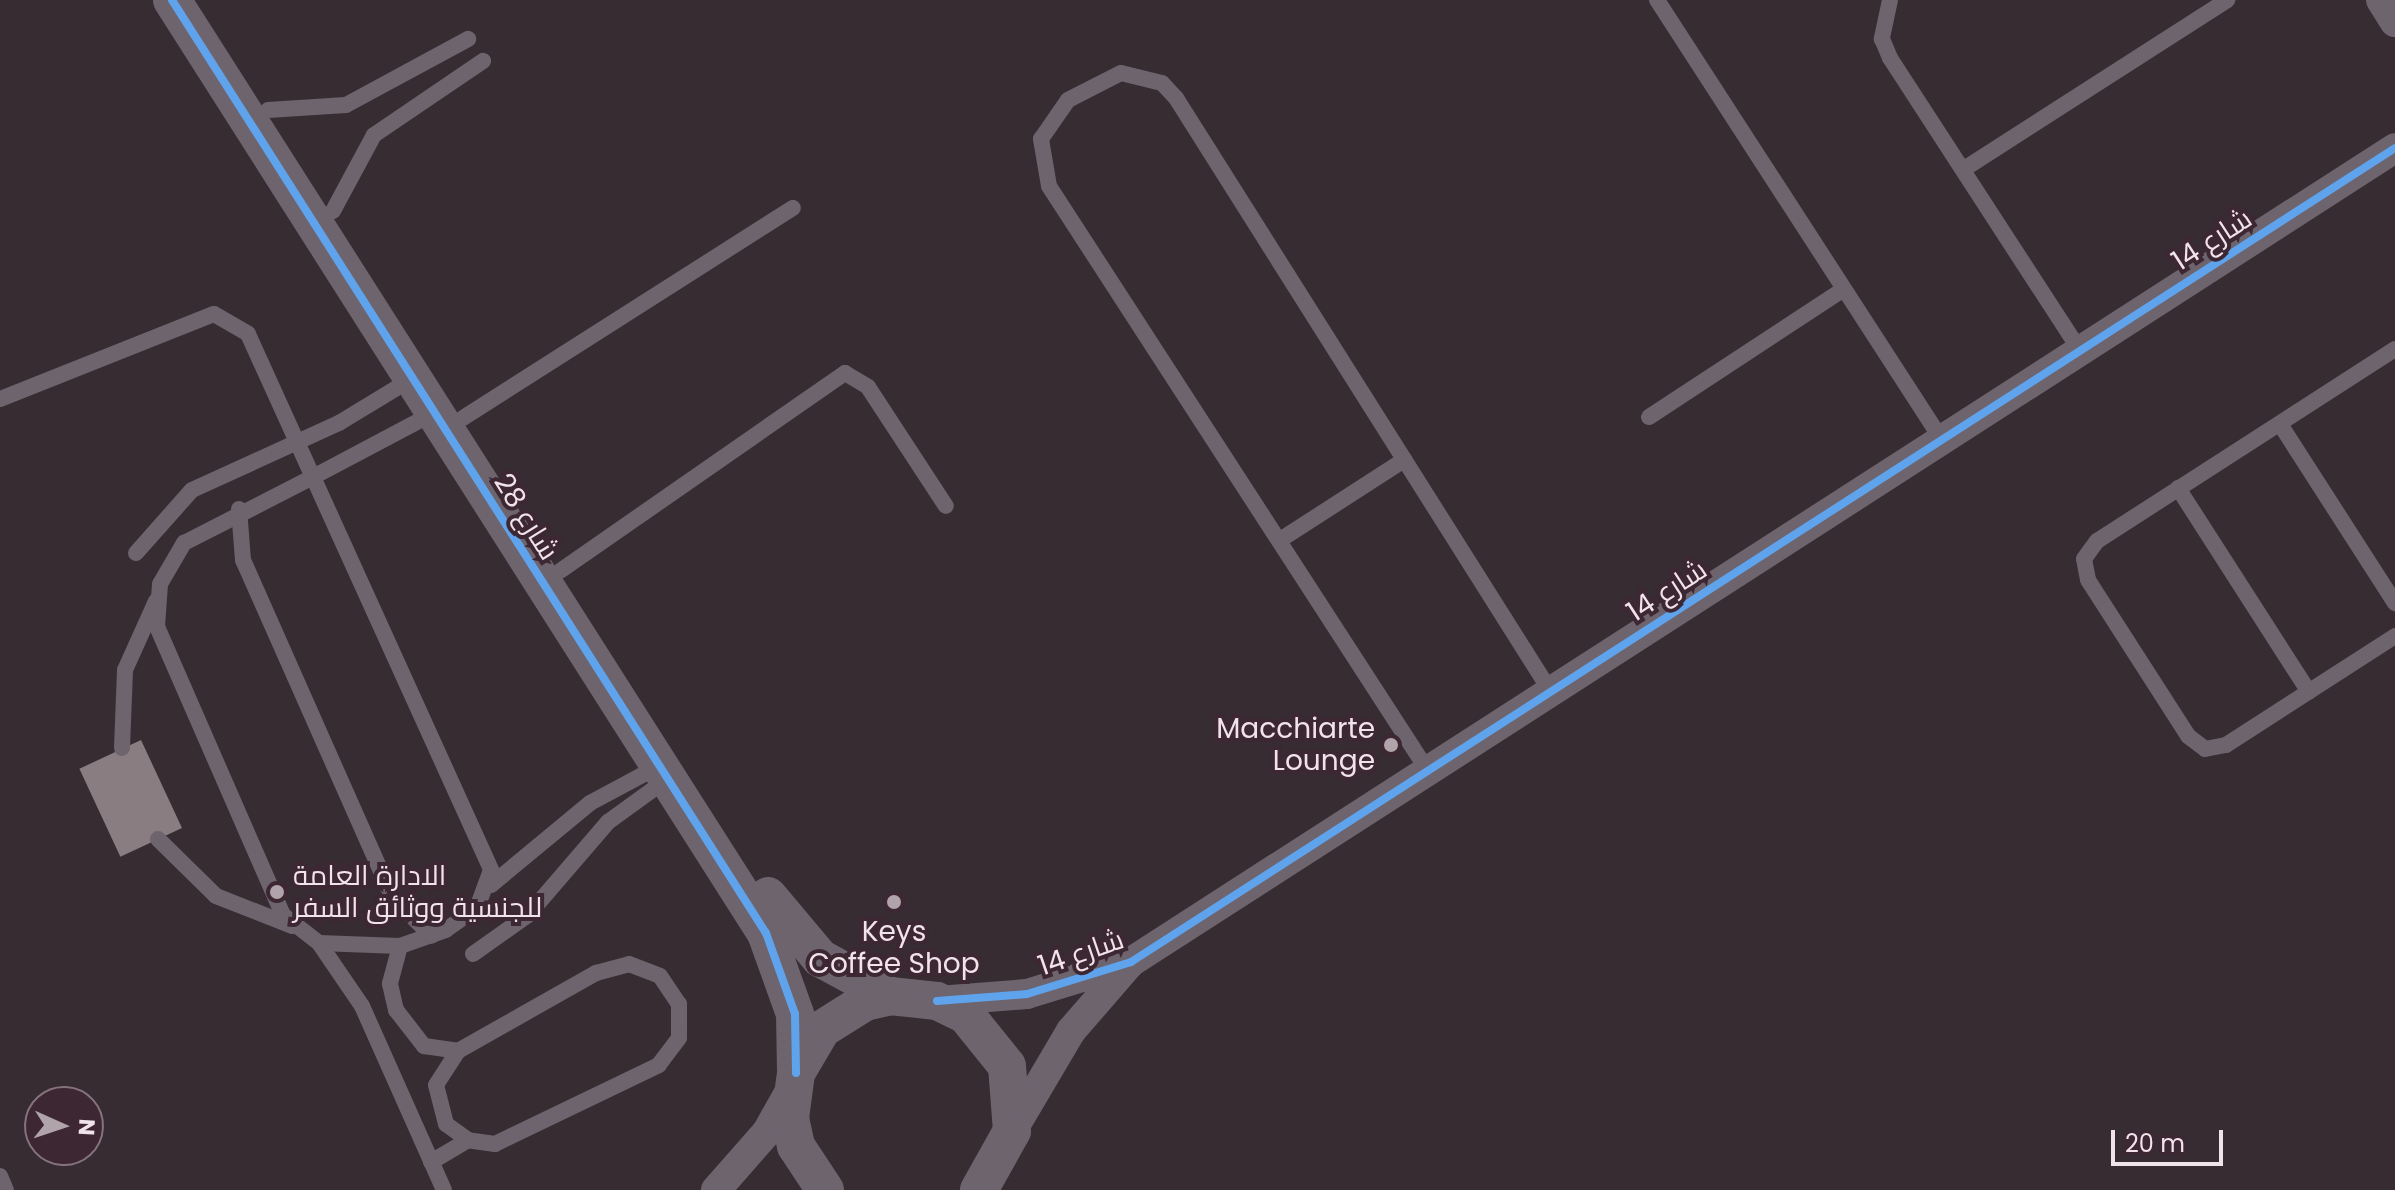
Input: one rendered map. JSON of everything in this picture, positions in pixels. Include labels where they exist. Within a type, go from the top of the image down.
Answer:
[{"type":"street","name":"شارع 28","points":[[172,0],[413,378],[449,415],[560,571],[783,921],[831,966],[890,996]]},
{"type":"street","name":"شارع 28","points":[[198,0],[333,211],[449,415],[662,774],[779,958],[795,1014],[796,1146],[825,1190]]},
{"type":"street","points":[[2381,0],[2395,22]]},
{"type":"street","name":"شارع 14","points":[[937,1001],[1027,994],[1131,962],[2395,148]]},
{"type":"street","name":"شارع 14","points":[[999,1169],[1071,1031],[1131,962]]},
{"type":"street","points":[[716,1190],[767,1132],[794,1081],[832,1021],[890,996],[937,1001],[990,1038],[1007,1066],[999,1169]]},
{"type":"lane","points":[[1657,0],[1942,440]]},
{"type":"lane","points":[[1890,0],[1882,39],[1890,58],[2080,351]]},
{"type":"lane","points":[[1964,169],[2227,0]]},
{"type":"lane","points":[[268,110],[346,105],[468,39]]},
{"type":"lane","points":[[333,211],[374,135],[483,61]]},
{"type":"lane","points":[[1428,771],[1049,186],[1041,139],[1068,100],[1121,73],[1162,83],[1176,98],[1551,692]]},
{"type":"lane","points":[[122,748],[125,670],[184,543],[239,509],[449,415],[793,208]]},
{"type":"lane","points":[[1649,417],[1844,289]]},
{"type":"lane","points":[[0,399],[205,315],[225,315],[248,334],[488,857],[491,885]]},
{"type":"lane","points":[[2395,349],[2097,541],[2084,570],[2188,736],[2216,749],[2395,636]]},
{"type":"lane","points":[[560,571],[845,373],[868,387],[946,506]]},
{"type":"lane","points":[[136,553],[192,490],[298,443],[413,378]]},
{"type":"lane","points":[[2280,424],[2395,603]]},
{"type":"lane","points":[[1280,540],[1404,460]]},
{"type":"lane","points":[[2178,488],[2309,692]]},
{"type":"lane","points":[[239,509],[243,560],[393,898],[432,936]]},
{"type":"lane","points":[[157,599],[164,653],[292,926]]},
{"type":"lane","points":[[319,943],[400,946],[432,936],[477,908],[491,885],[590,803],[662,774]]},
{"type":"lane","points":[[473,954],[528,915],[608,822],[662,774]]},
{"type":"lane","points":[[158,839],[216,896],[292,926],[319,943],[362,1006],[444,1190]]},
{"type":"lane","points":[[400,946],[390,984],[396,1010],[424,1046],[458,1051]]},
{"type":"lane","points":[[431,1162],[468,1140],[508,1139],[659,1065],[679,1038],[679,1004],[646,968],[612,966],[458,1051],[440,1072],[436,1099],[446,1124],[468,1140]]},
{"type":"lane","points":[[0,1176],[6,1190]]},
{"type":"building","points":[[141,740],[182,828],[120,857],[79,769]]},
{"type":"cycle path","points":[[172,0],[766,933],[795,1014],[796,1073]]},
{"type":"cycle path","points":[[937,1001],[1027,994],[1131,962],[2395,148]]},
{"type":"place","name":"Macchiarte Lounge","points":[[1391,745]]},
{"type":"place","name":"الادارة العامة للجنسية ووثائق السفر","points":[[277,892]]},
{"type":"place","name":"Keys Coffee Shop","points":[[894,902]]}]
